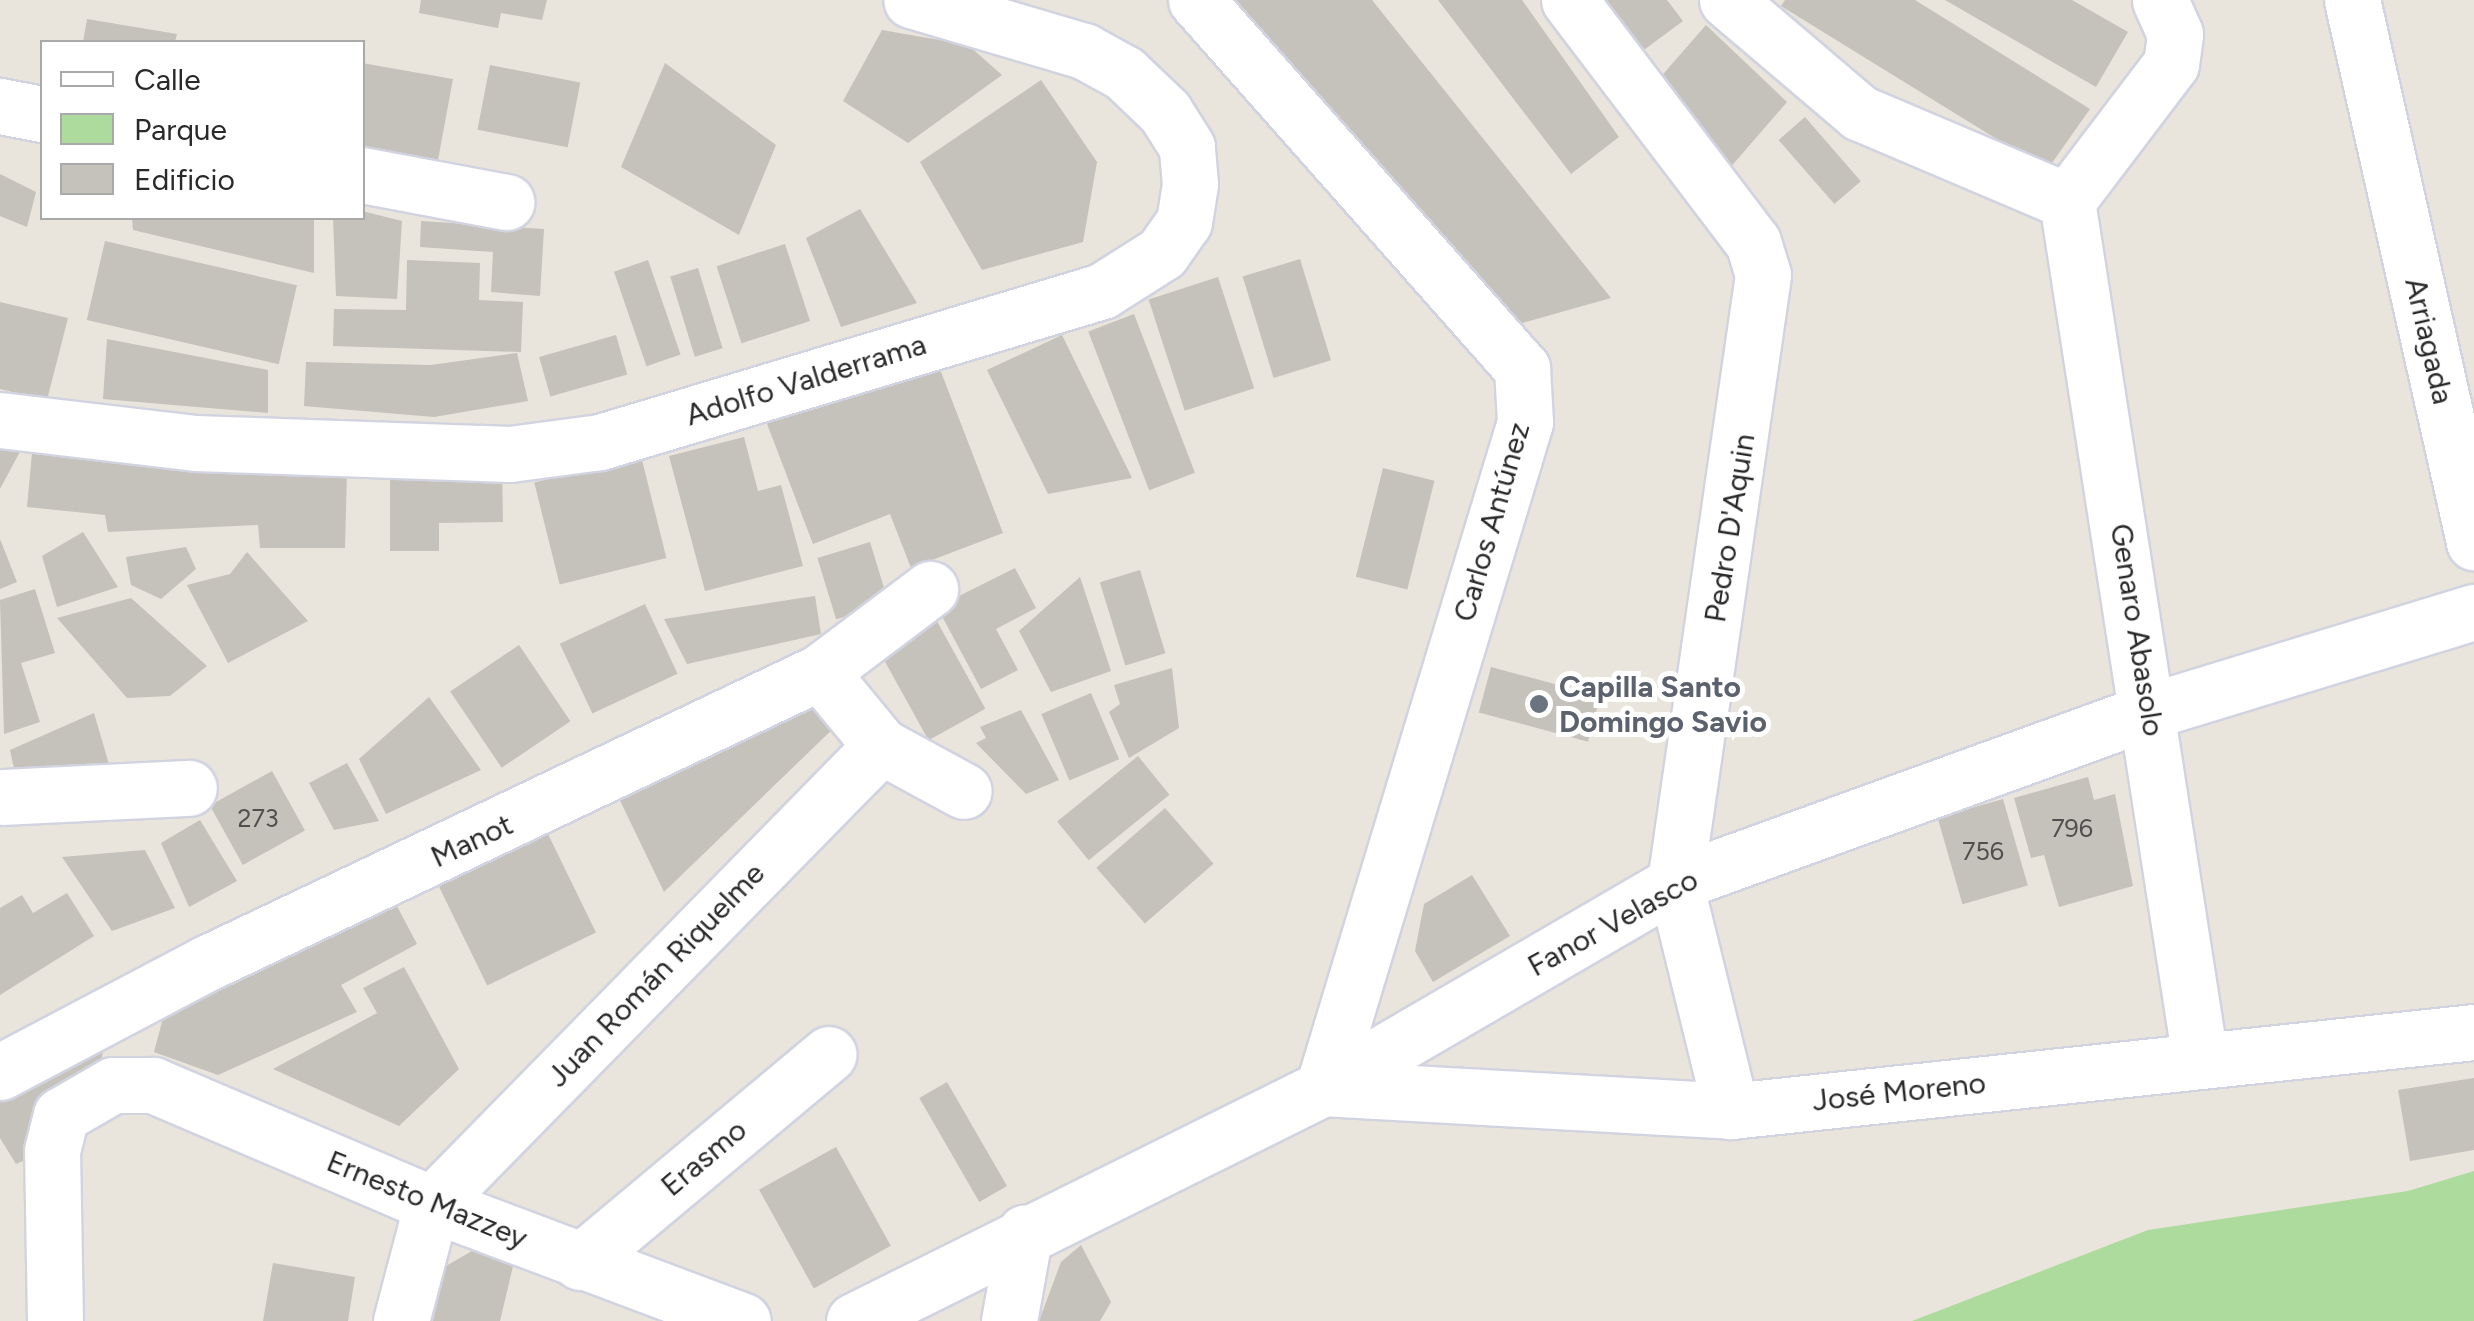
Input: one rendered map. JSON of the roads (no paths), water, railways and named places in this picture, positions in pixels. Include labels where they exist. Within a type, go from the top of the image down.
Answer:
[{"type":"street","name":"Adolfo Valderrama","points":[[0,420],[196,442],[490,454],[600,442],[1102,291],[1162,253],[1184,222],[1190,184],[1187,146],[1165,112],[1124,73],[1084,51],[911,0]]},
{"type":"street","name":"Carlos Antúnez","points":[[1196,0],[1522,368],[1525,422],[1323,1088]]},
{"type":"street","name":"Pedro D'Aquin","points":[[1569,0],[1753,242],[1763,275],[1676,883],[1730,1110]]},
{"type":"street","points":[[1727,0],[1860,113],[2068,200],[2170,64],[2175,34],[2160,0]]},
{"type":"street","name":"Arriagada","points":[[2352,0],[2474,542]]},
{"type":"street","points":[[0,106],[40,114]]},
{"type":"street","points":[[365,175],[506,202]]},
{"type":"street","name":"Genaro Abasolo","points":[[2068,200],[2150,710],[2200,1060]]},
{"type":"street","name":"Manot","points":[[0,1072],[820,672],[930,589]]},
{"type":"street","name":"Fanor Velasco","points":[[854,1321],[1025,1232],[1323,1088],[1676,883],[2150,710],[2474,612]]},
{"type":"street","points":[[820,672],[881,746],[964,792]]},
{"type":"street","name":"Juan Román Riquelme","points":[[432,1204],[881,746]]},
{"type":"street","points":[[0,797],[189,788]]},
{"type":"street","points":[[55,1321],[52,1151],[61,1115],[113,1084],[152,995]]},
{"type":"street","name":"José Moreno","points":[[1323,1088],[1730,1110],[2474,1032]]},
{"type":"street","name":"Erasmo","points":[[580,1262],[829,1054]]},
{"type":"street","name":"Ernesto Mazzey","points":[[113,1084],[152,1084],[432,1204],[743,1321]]},
{"type":"street","points":[[401,1321],[432,1204]]},
{"type":"street","points":[[1009,1321],[1025,1232]]},
{"type":"place","name":"Capilla Santo Domingo Savio","points":[[1539,704]]}]
